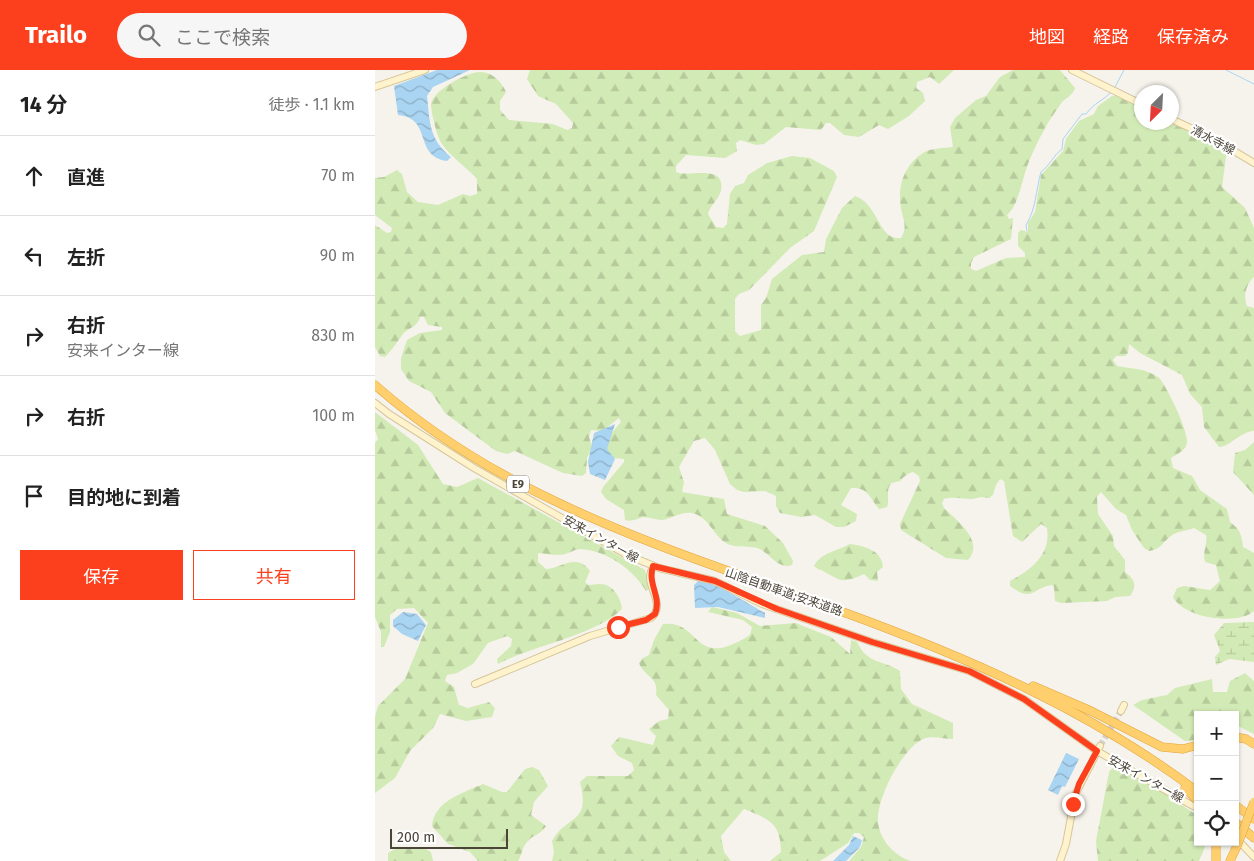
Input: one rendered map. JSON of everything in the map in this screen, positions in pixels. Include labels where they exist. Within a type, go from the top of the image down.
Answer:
[{"type":"highway","name":"山陰自動車道;安来道路","points":[[375,385],[447,442],[501,475],[575,512],[678,554],[843,612],[955,655],[1059,704],[1112,734],[1194,789]]},
{"type":"highway","points":[[955,655],[1054,694],[1162,746],[1183,749],[1194,746]]},
{"type":"highway","points":[[1239,734],[1254,740]]},
{"type":"highway","points":[[1239,737],[1254,744]]},
{"type":"highway","points":[[1171,773],[1194,802]]},
{"type":"highway","points":[[1235,861],[1254,802]]},
{"type":"highway","points":[[1239,808],[1254,819]]},
{"type":"highway","points":[[1230,861],[1254,813]]},
{"type":"highway","points":[[1239,825],[1254,838]]},
{"type":"highway","points":[[1216,846],[1216,861]]},
{"type":"main road","points":[[375,87],[425,70]]},
{"type":"main road","points":[[1072,70],[1134,101]]},
{"type":"main road","name":"清水寺線","points":[[1179,123],[1214,139],[1254,163]]},
{"type":"main road","name":"安来インター線","points":[[375,403],[424,438],[627,555],[653,566],[715,581],[777,609],[872,642],[969,671],[1031,703],[1098,748],[1194,803]]},
{"type":"main road","points":[[475,684],[590,636],[651,618],[656,612],[657,605],[650,578],[653,566]]},
{"type":"main road","points":[[1060,861],[1066,844],[1075,795],[1098,748]]},
{"type":"main road","points":[[1239,841],[1254,857]]},
{"type":"green space","points":[[530,70],[954,70],[939,84],[930,77],[917,82],[916,88],[923,93],[925,101],[909,116],[888,129],[879,125],[859,137],[844,135],[830,123],[826,123],[821,130],[786,127],[764,144],[756,145],[740,140],[736,143],[737,151],[725,158],[686,155],[676,166],[676,172],[705,173],[718,177],[721,182],[721,190],[708,214],[716,227],[723,228],[727,224],[730,194],[735,186],[744,183],[748,175],[767,163],[792,156],[810,158],[834,171],[837,177],[814,231],[790,248],[749,290],[739,294],[735,299],[735,331],[740,336],[761,330],[761,305],[766,298],[772,279],[802,255],[824,252],[826,239],[842,208],[855,196],[869,206],[887,234],[901,238],[905,226],[900,192],[903,177],[911,164],[926,151],[953,147],[950,127],[955,118],[976,100],[986,96],[1000,77],[1013,70],[1060,70],[1075,88],[1051,118],[1027,166],[1018,197],[1007,215],[1009,219],[1013,218],[1011,239],[974,257],[971,269],[976,271],[1006,258],[1025,257],[1025,253],[1018,246],[1018,233],[1021,230],[1028,232],[1028,223],[1035,212],[1041,175],[1063,151],[1066,139],[1079,121],[1094,114],[1098,106],[1112,96],[1117,95],[1134,104],[1134,130],[1179,130],[1180,125],[1227,149],[1222,187],[1245,208],[1254,228],[1254,277],[1247,287],[1245,298],[1247,306],[1254,308],[1254,431],[1244,434],[1227,445],[1219,447],[1204,427],[1202,407],[1190,394],[1182,375],[1140,353],[1129,344],[1128,353],[1125,356],[1116,356],[1113,360],[1117,366],[1138,369],[1153,374],[1158,377],[1166,388],[1181,419],[1187,437],[1185,448],[1171,458],[1173,468],[1192,476],[1200,490],[1227,509],[1230,522],[1240,533],[1243,547],[1254,553],[1254,611],[1246,616],[1224,619],[1199,615],[1179,604],[1173,597],[1177,588],[1184,586],[1210,590],[1220,581],[1216,565],[1205,562],[1206,535],[1194,528],[1179,532],[1173,534],[1159,547],[1149,551],[1144,548],[1132,530],[1126,515],[1116,509],[1101,492],[1097,497],[1098,514],[1113,536],[1114,546],[1125,560],[1125,572],[1133,580],[1134,589],[1130,596],[1115,597],[1107,601],[1061,603],[1055,601],[1054,587],[1052,585],[1028,594],[1010,586],[1010,581],[1032,567],[1043,554],[1046,546],[1047,528],[1041,524],[1022,542],[1013,536],[1004,481],[1000,479],[993,495],[989,498],[944,499],[942,503],[944,508],[962,525],[973,546],[968,560],[946,558],[901,530],[900,524],[920,481],[919,476],[913,472],[890,485],[887,507],[879,509],[865,491],[851,488],[841,505],[857,514],[856,521],[844,527],[836,527],[815,515],[801,517],[780,513],[776,506],[776,496],[765,491],[744,492],[737,490],[730,484],[715,450],[705,438],[694,441],[679,467],[684,482],[682,492],[724,499],[727,514],[765,526],[783,543],[793,561],[792,565],[787,566],[779,563],[760,549],[727,544],[702,517],[692,513],[684,513],[662,520],[643,517],[625,520],[624,510],[606,499],[601,492],[624,462],[624,459],[612,458],[606,450],[610,435],[621,422],[619,418],[602,431],[591,430],[589,437],[592,447],[587,458],[586,473],[582,476],[563,473],[515,451],[507,454],[496,451],[445,413],[431,392],[409,381],[401,369],[401,358],[407,340],[420,333],[442,330],[442,327],[428,325],[424,317],[420,317],[417,323],[403,334],[385,357],[380,356],[375,347],[375,225],[387,233],[391,232],[392,228],[375,215],[375,178],[384,177],[397,170],[402,174],[407,192],[418,202],[438,205],[463,194],[470,196],[477,194],[477,179],[440,141],[432,113],[431,104],[433,99],[452,82],[468,75],[485,72],[496,78],[506,92],[500,101],[500,110],[509,120],[553,124],[567,130],[572,128],[573,123],[556,104],[538,96],[527,79]]},
{"type":"green space","points":[[375,412],[418,445],[443,484],[457,487],[478,478],[645,570],[649,589],[646,591],[641,583],[618,562],[600,553],[580,549],[562,555],[538,553],[538,562],[546,569],[574,562],[585,565],[590,571],[585,582],[588,585],[600,584],[609,586],[618,596],[622,609],[596,626],[498,664],[497,659],[511,646],[512,639],[507,636],[488,643],[473,664],[457,673],[447,675],[445,681],[454,687],[459,705],[468,708],[489,702],[495,708],[492,717],[466,721],[440,714],[433,728],[410,751],[395,778],[375,793],[375,717],[378,706],[405,679],[428,623],[414,608],[397,609],[390,615],[390,632],[384,647],[381,647],[381,632],[375,617],[375,443],[378,439],[375,430]]},
{"type":"green space","points":[[1254,442],[1254,495],[1233,472],[1235,453],[1245,450]]},
{"type":"green space","points":[[850,544],[861,546],[876,553],[882,561],[883,567],[877,572],[878,581],[870,580],[864,574],[852,579],[843,580],[835,578],[814,566],[825,555]]},
{"type":"green space","points":[[712,607],[737,613],[760,626],[796,623],[831,637],[850,654],[851,640],[857,642],[861,649],[871,658],[900,671],[901,689],[912,704],[953,723],[953,739],[926,738],[915,744],[899,764],[881,801],[878,822],[885,841],[899,855],[911,861],[849,861],[861,847],[864,837],[859,833],[854,833],[848,843],[820,861],[770,861],[781,852],[779,834],[776,828],[766,819],[744,809],[721,836],[724,852],[731,861],[552,861],[554,852],[552,841],[558,832],[576,818],[580,812],[583,796],[580,782],[587,776],[628,776],[634,770],[632,763],[618,756],[611,746],[619,737],[653,745],[656,736],[649,729],[659,721],[668,719],[669,710],[656,695],[654,680],[639,663],[649,655],[654,640],[663,624],[676,625],[685,629],[707,647],[717,648],[731,645],[750,635],[752,627],[743,620],[708,612]]},
{"type":"green space","points":[[1254,622],[1254,662],[1229,659],[1216,665],[1215,657],[1220,651],[1214,635],[1224,623]]},
{"type":"green space","points":[[1245,673],[1254,681],[1254,734],[1239,727],[1239,711],[1194,711],[1194,740],[1185,741],[1133,705],[1142,700],[1167,695],[1175,688],[1212,679],[1213,692],[1227,692],[1230,681]]},
{"type":"green space","points":[[1114,766],[1152,785],[1194,813],[1194,846],[1205,846],[1199,861],[1098,861],[1096,841],[1109,772]]},
{"type":"green space","points":[[532,767],[539,770],[548,786],[534,802],[531,815],[546,826],[525,844],[518,861],[478,861],[470,852],[448,844],[432,826],[438,810],[451,799],[483,784],[502,792],[507,792],[525,769]]},
{"type":"green space","points":[[397,848],[424,848],[431,852],[433,861],[388,861],[388,853]]},
{"type":"water","points":[[437,70],[470,70],[433,87],[427,96],[432,130],[438,144],[451,157],[447,161],[437,158],[430,152],[416,123],[409,118],[398,115],[394,86]]},
{"type":"water","points":[[615,424],[607,449],[615,459],[605,480],[590,474],[588,462],[594,433]]},
{"type":"water","points":[[700,579],[724,589],[765,613],[765,618],[718,607],[695,608],[694,585]]},
{"type":"water","points":[[403,612],[417,614],[426,625],[418,641],[402,634],[393,626],[393,620]]},
{"type":"water","points":[[1066,753],[1079,759],[1065,787],[1062,786],[1058,795],[1048,790]]},
{"type":"water","points":[[853,836],[862,840],[860,847],[846,861],[833,861],[849,845]]},
{"type":"waterway","points":[[1114,89],[1124,70]]},
{"type":"waterway","points":[[1226,70],[1254,84]]},
{"type":"waterway","points":[[1093,77],[1134,97]]},
{"type":"waterway","points":[[1027,231],[1026,225],[1034,206],[1041,172],[1062,149],[1063,139],[1082,114],[1086,114],[1111,92]]},
{"type":"waterway","points":[[1179,119],[1186,123]]},
{"type":"tunnel","points":[[1100,746],[1121,711]]},
{"type":"route","points":[[618,627],[651,618],[657,611],[655,592],[650,576],[653,566],[715,581],[762,604],[872,642],[916,653],[969,671],[1024,699],[1097,751],[1079,784],[1073,804]]}]
